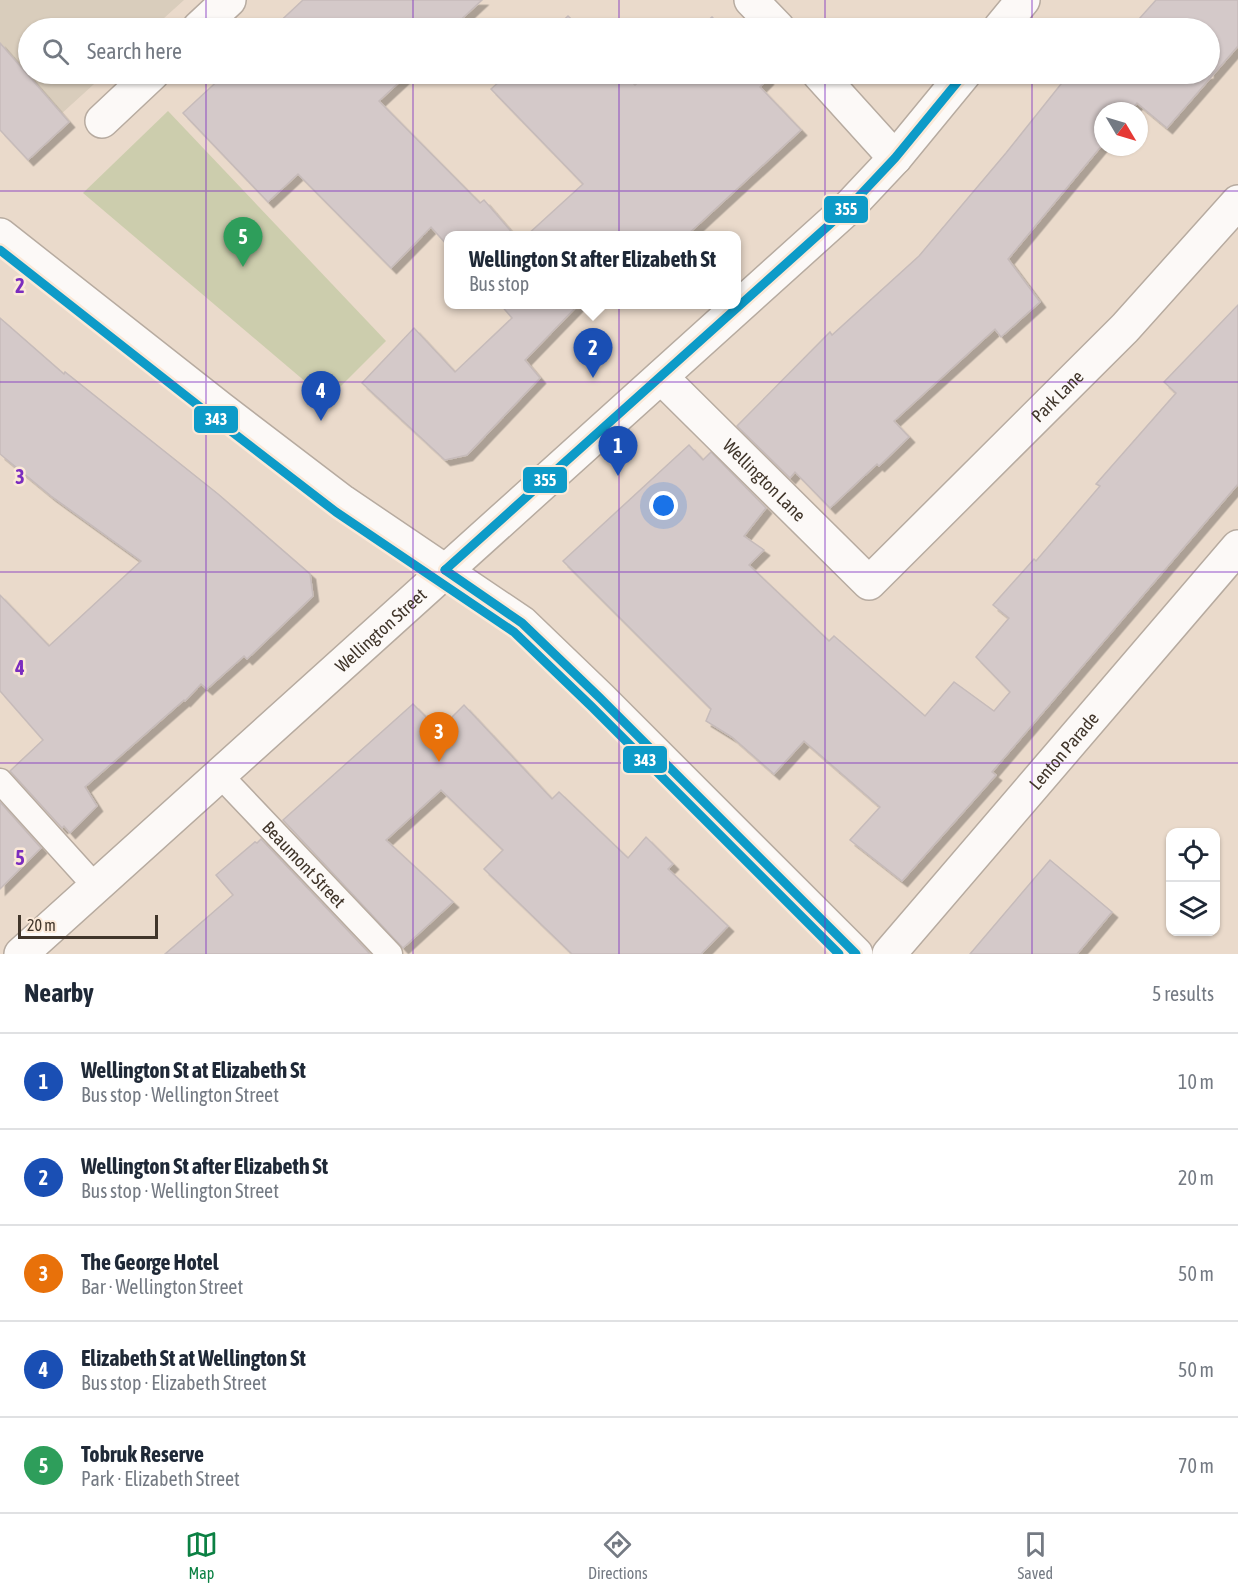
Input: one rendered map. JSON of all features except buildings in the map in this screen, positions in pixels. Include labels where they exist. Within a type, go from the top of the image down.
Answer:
[{"type":"street","points":[[210,18],[229,0]]},
{"type":"street","points":[[751,0],[768,18]]},
{"type":"street","points":[[1008,18],[1023,0]]},
{"type":"street","points":[[102,121],[141,84]]},
{"type":"street","points":[[828,84],[896,158]]},
{"type":"street","name":"Wellington Street","points":[[741,305],[849,208],[896,158],[956,84]]},
{"type":"street","name":"Park Lane","points":[[869,583],[1125,328],[1238,202]]},
{"type":"street","points":[[0,235],[211,402],[334,495],[522,623],[856,954]]},
{"type":"street","name":"Wellington Street","points":[[21,954],[737,309]]},
{"type":"street","name":"Wellington Lane","points":[[661,377],[869,583]]},
{"type":"street","name":"Lenton Parade","points":[[889,954],[1238,547]]},
{"type":"lane","name":"Beaumont Street","points":[[219,774],[390,954]]},
{"type":"lane","points":[[0,781],[95,886]]},
{"type":"shaded area","points":[[0,0],[184,0],[164,18],[18,18],[18,84],[94,84],[49,125],[0,72]]},
{"type":"green space","points":[[168,111],[386,341],[327,400],[83,193]]},
{"type":"transit line","name":"355","points":[[741,304],[848,208],[895,158],[956,84]]},
{"type":"transit line","name":"343","points":[[0,250],[336,512],[514,632],[839,954]]},
{"type":"transit line","name":"355","points":[[445,570],[736,309]]},
{"type":"transit line","name":"355","points":[[445,570],[522,623],[856,954]]},
{"type":"place","name":"Tobruk Reserve","points":[[243,267]]},
{"type":"place","name":"Wellington St after Elizabeth St","points":[[593,378]]},
{"type":"place","name":"Elizabeth St at Wellington St","points":[[321,421]]},
{"type":"place","name":"Wellington St at Elizabeth St","points":[[618,476]]},
{"type":"place","name":"The George Hotel","points":[[439,762]]}]
